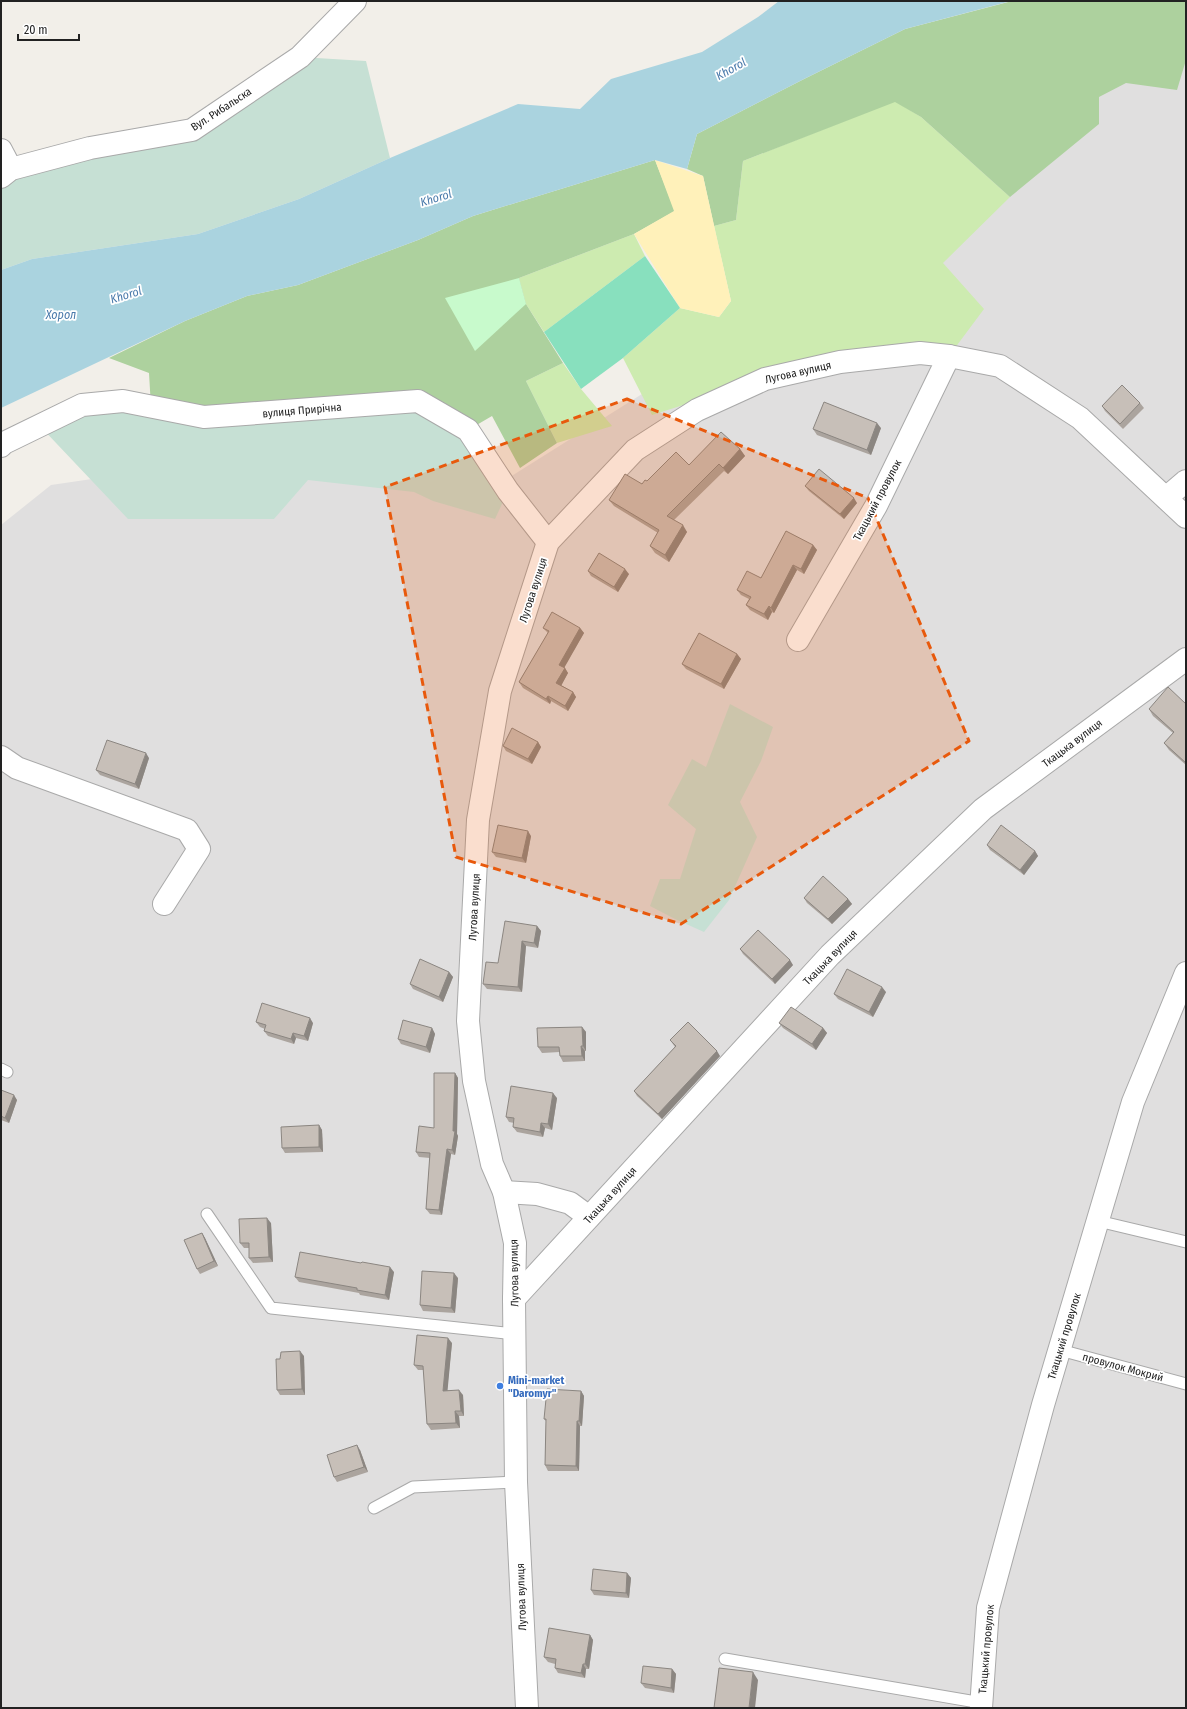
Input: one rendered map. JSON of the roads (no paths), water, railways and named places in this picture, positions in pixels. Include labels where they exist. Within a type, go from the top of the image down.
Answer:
[{"type":"street","name":"Вул. Рибальска","points":[[6,173],[90,148],[192,130],[300,57],[355,1]]},
{"type":"street","points":[[1,150],[6,173]]},
{"type":"street","name":"Лугова вулиця","points":[[527,1708],[516,1482],[514,1299],[515,1242],[504,1192],[492,1164],[474,1081],[468,1021],[478,820],[500,690],[548,542],[635,450],[697,410],[765,379],[840,362],[920,353],[949,356]]},
{"type":"street","points":[[949,356],[1000,366],[1080,418],[1186,517]]},
{"type":"street","name":"Ткацький провулок","points":[[798,640],[876,506],[949,356]]},
{"type":"street","name":"вулиця Прирічна","points":[[1,446],[4,442],[82,405],[123,401],[204,418],[418,401],[468,430],[508,491],[548,542]]},
{"type":"street","points":[[1166,498],[1186,481]]},
{"type":"street","name":"Ткацька вулиця","points":[[514,1299],[830,955],[983,809],[1186,659]]},
{"type":"street","points":[[1,757],[17,768],[187,830],[199,850],[164,904]]},
{"type":"street","name":"Ткацький провулок","points":[[982,1706],[988,1608],[1060,1350],[1133,1102],[1186,973]]},
{"type":"street","points":[[504,1192],[537,1194],[570,1203],[589,1217]]},
{"type":"lane","points":[[207,1214],[271,1308],[515,1334]]},
{"type":"lane","points":[[1098,1221],[1186,1242]]},
{"type":"lane","name":"провулок Мокрий","points":[[1060,1350],[1186,1384]]},
{"type":"lane","points":[[374,1508],[413,1487],[516,1482]]},
{"type":"lane","points":[[725,1658],[982,1706]]},
{"type":"water","name":"Хорол","points":[[779,1],[1011,1],[905,29],[697,134],[687,169],[655,160],[473,216],[418,240],[298,285],[247,296],[185,321],[1,408],[1,270],[32,259],[198,234],[299,199],[390,158],[518,104],[580,109],[611,79],[702,52],[758,17]]},
{"type":"place","name":"Mini-market \"Daromyr\"","points":[[500,1386]]},
{"type":"water label","name":"Khorol","points":[[731,69]]},
{"type":"water label","name":"Khorol","points":[[436,198]]},
{"type":"water label","name":"Khorol","points":[[126,295]]}]
